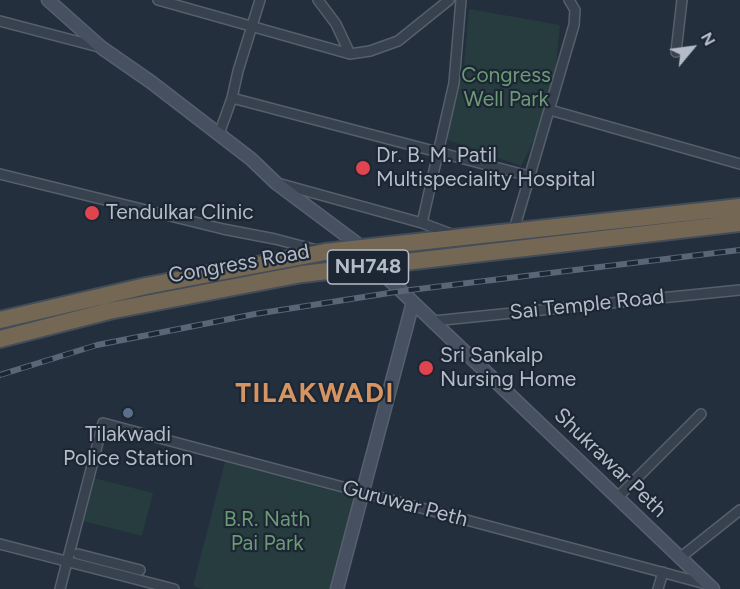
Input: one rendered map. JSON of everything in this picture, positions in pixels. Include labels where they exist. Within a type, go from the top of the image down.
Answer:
[{"type":"highway","name":"Congress Road","points":[[3,318],[146,286],[325,252],[740,207]]},
{"type":"highway","name":"Congress Road","points":[[0,339],[109,311],[302,274],[740,223]]},
{"type":"street","points":[[48,0],[102,48],[219,134],[251,159],[276,183],[363,248]]},
{"type":"street","points":[[158,0],[350,54],[370,51],[398,41],[449,0]]},
{"type":"street","points":[[219,134],[232,98],[260,0]]},
{"type":"street","points":[[318,0],[336,24],[350,54]]},
{"type":"street","points":[[513,233],[574,25],[575,10],[569,0]]},
{"type":"street","points":[[676,52],[682,0]]},
{"type":"street","points":[[422,223],[454,83],[460,1]]},
{"type":"street","points":[[0,21],[102,48]]},
{"type":"street","points":[[232,98],[529,176]]},
{"type":"street","points":[[550,110],[740,164]]},
{"type":"street","points":[[0,174],[325,252]]},
{"type":"street","points":[[276,183],[422,223],[460,237]]},
{"type":"street","name":"Shukrawar Peth","points":[[375,266],[710,586]]},
{"type":"street","name":"Sai Temple Road","points":[[433,321],[740,290]]},
{"type":"street","points":[[337,589],[413,302]]},
{"type":"street","points":[[618,498],[701,414]]},
{"type":"street","name":"Guruwar Peth","points":[[67,561],[103,423],[710,586]]},
{"type":"street","points":[[681,557],[740,510]]},
{"type":"street","points":[[0,544],[174,589]]},
{"type":"street","points":[[78,554],[140,570]]},
{"type":"street","points":[[60,589],[67,561]]},
{"type":"street","points":[[658,589],[663,572]]},
{"type":"green space","name":"Congress Well Park","points":[[469,9],[560,25],[552,103],[521,166],[445,139],[464,65]]},
{"type":"green space","name":"B.R. Nath Pai Park","points":[[225,462],[355,497],[331,589],[203,589],[193,586]]},
{"type":"green space","points":[[94,478],[153,493],[142,536],[83,521]]},
{"type":"railway","points":[[0,375],[97,345],[255,314],[402,291],[740,250]]},
{"type":"place","name":"Dr. B. M. Patil Multispeciality Hospital","points":[[363,168]]},
{"type":"place","name":"Tendulkar Clinic","points":[[92,213]]},
{"type":"place","name":"Sri Sankalp Nursing Home","points":[[426,368]]},
{"type":"place","name":"Tilakwadi Police Station","points":[[128,413]]},
{"type":"district","name":"TILAKWADI","points":[[315,394]]}]
